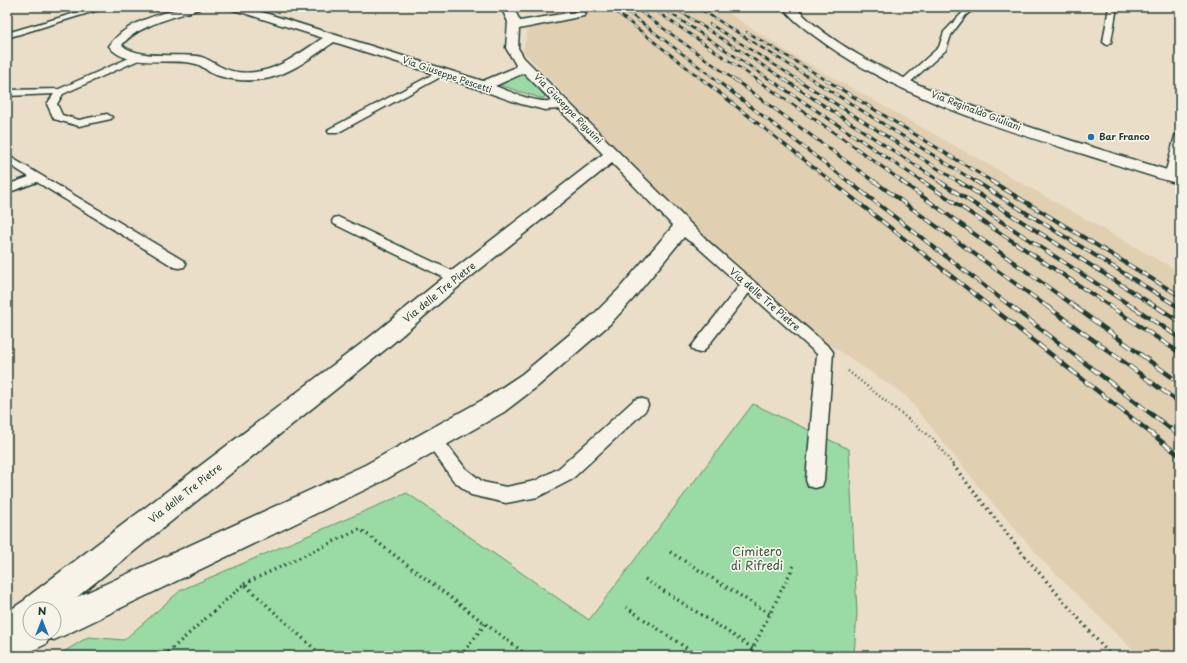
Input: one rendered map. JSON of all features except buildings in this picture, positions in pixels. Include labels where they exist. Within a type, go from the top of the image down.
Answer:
[{"type":"street","points":[[195,7],[141,27],[117,41],[115,46],[117,50],[138,57],[197,60],[205,62],[218,71],[240,77],[253,77],[279,72],[332,38]]},
{"type":"street","name":"Via Giuseppe Pescetti","points":[[235,7],[443,72],[538,105],[549,106],[563,104]]},
{"type":"street","name":"Via Giuseppe Rigutini","points":[[507,7],[513,18],[514,26],[512,48],[515,55],[612,155]]},
{"type":"street","name":"Via Reginaldo Giuliani","points":[[789,7],[811,27],[842,49],[862,62],[904,83],[1004,123],[1174,177]]},
{"type":"street","points":[[514,26],[580,14]]},
{"type":"street","name":"Via Giuseppe Rigutini","points":[[483,86],[514,74],[521,69],[523,64]]},
{"type":"street","name":"Via delle Tre Pietre","points":[[47,601],[378,343],[456,278],[612,155],[690,232]]},
{"type":"street","points":[[62,620],[374,473],[494,405],[530,380],[602,319],[690,232]]},
{"type":"street","points":[[7,632],[22,620]]},
{"type":"street","points":[[7,646],[22,639]]},
{"type":"lane","points":[[7,36],[104,7]]},
{"type":"lane","points":[[1107,42],[1113,7]]},
{"type":"lane","points":[[67,9],[80,14]]},
{"type":"lane","points":[[904,83],[943,48],[947,34],[967,12]]},
{"type":"lane","points":[[7,93],[32,94],[51,91],[60,92],[138,57]]},
{"type":"lane","points":[[333,131],[443,72]]},
{"type":"lane","points":[[60,92],[52,104],[58,117],[79,123],[106,117]]},
{"type":"lane","points":[[1174,177],[1173,167],[1180,136]]},
{"type":"lane","points":[[7,158],[179,264]]},
{"type":"lane","points":[[7,189],[38,178]]},
{"type":"lane","points":[[338,221],[456,278]]},
{"type":"lane","name":"Via delle Tre Pietre","points":[[690,232],[825,352]]},
{"type":"lane","points":[[699,347],[748,284]]},
{"type":"lane","points":[[814,480],[825,352]]},
{"type":"lane","points":[[433,439],[459,474],[478,489],[506,495],[538,489],[565,474],[640,405]]},
{"type":"path","points":[[825,352],[933,439],[1023,554],[1111,656]]},
{"type":"path","points":[[164,656],[244,584],[360,529],[528,656]]},
{"type":"path","points":[[670,552],[770,614]]},
{"type":"path","points":[[749,656],[794,565]]},
{"type":"path","points":[[645,579],[753,648]]},
{"type":"path","points":[[244,584],[322,656]]},
{"type":"path","points":[[626,607],[698,656]]},
{"type":"path","points":[[461,656],[485,624]]},
{"type":"shaded area","points":[[582,7],[761,7],[727,12],[791,54],[1180,272],[1180,656],[1139,656],[1043,561],[984,493],[906,396],[823,340],[698,231],[599,131],[523,51],[528,30],[549,20],[589,14]]},
{"type":"green space","points":[[525,73],[545,96],[544,98],[497,84]]},
{"type":"green space","name":"Cimitero di Rifredi","points":[[753,404],[849,449],[857,613],[854,656],[57,656],[88,637],[124,640],[181,590],[407,493],[589,620]]},
{"type":"railway","points":[[610,7],[704,81]]},
{"type":"railway","points":[[621,7],[718,81]]},
{"type":"railway","points":[[634,7],[736,81]]},
{"type":"railway","points":[[650,7],[759,81]]},
{"type":"railway","points":[[661,7],[772,81]]},
{"type":"railway","points":[[673,7],[787,81]]},
{"type":"railway","points":[[697,7],[815,81]]},
{"type":"railway","points":[[710,24],[800,81]]},
{"type":"railway","points":[[747,32],[828,81]]},
{"type":"railway","points":[[703,80],[832,182]]},
{"type":"railway","points":[[716,80],[849,182]]},
{"type":"railway","points":[[735,80],[875,182]]},
{"type":"railway","points":[[757,80],[903,182]]},
{"type":"railway","points":[[771,80],[923,182]]},
{"type":"railway","points":[[785,80],[941,182]]},
{"type":"railway","points":[[798,80],[959,182]]},
{"type":"railway","points":[[813,80],[976,182]]},
{"type":"railway","points":[[826,80],[993,182]]},
{"type":"railway","points":[[831,181],[992,308]]},
{"type":"railway","points":[[848,181],[1013,308]]},
{"type":"railway","points":[[874,181],[1049,308]]},
{"type":"railway","points":[[901,181],[1077,308]]},
{"type":"railway","points":[[922,181],[1113,308]]},
{"type":"railway","points":[[939,181],[1134,308]]},
{"type":"railway","points":[[958,181],[1158,308]]},
{"type":"railway","points":[[975,181],[1180,308],[1179,307]]},
{"type":"railway","points":[[991,181],[1180,296]]},
{"type":"railway","points":[[991,307],[1180,456]]},
{"type":"railway","points":[[1012,307],[1180,436]]},
{"type":"railway","points":[[1048,307],[1180,403]]},
{"type":"railway","points":[[1075,307],[1180,383]]},
{"type":"railway","points":[[1111,307],[1180,353]]},
{"type":"railway","points":[[1133,307],[1180,338]]},
{"type":"railway","points":[[1157,307],[1180,322]]},
{"type":"place","name":"Bar Franco","points":[[1091,137]]}]
